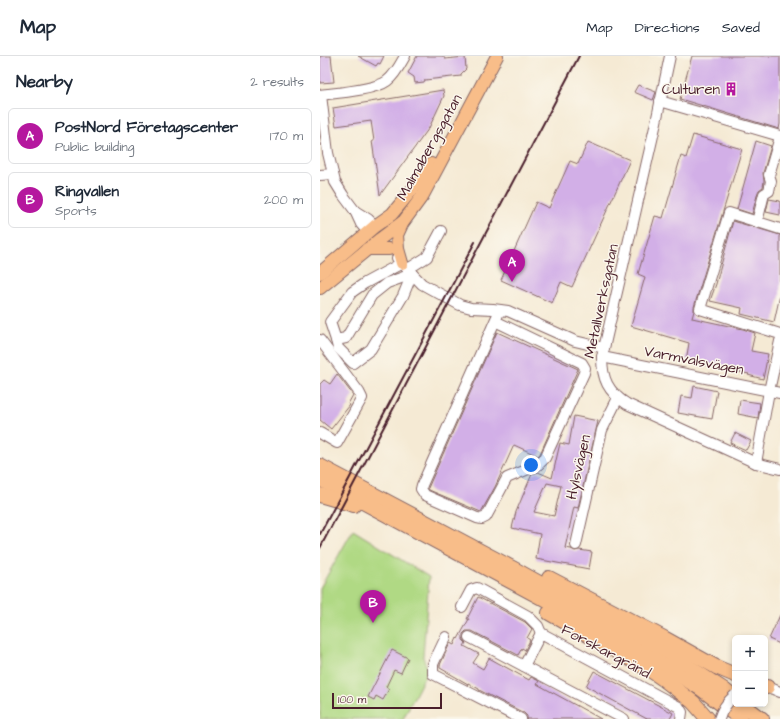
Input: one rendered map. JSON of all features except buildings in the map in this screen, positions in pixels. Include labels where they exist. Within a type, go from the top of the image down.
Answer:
[{"type":"highway","points":[[320,466],[569,599],[693,670],[732,696]]},
{"type":"highway","points":[[320,479],[596,627],[667,667],[700,688],[741,719]]},
{"type":"highway","points":[[320,495],[364,509],[378,510]]},
{"type":"highway","points":[[476,549],[531,568],[716,667],[732,674]]},
{"type":"highway","points":[[462,556],[477,570],[501,585],[645,667],[693,702],[708,719]]},
{"type":"highway","points":[[746,707],[762,719]]},
{"type":"main road","name":"Malmabergsgatan","points":[[320,273],[392,214],[427,172],[490,56]]},
{"type":"main road","name":"Malmabergsgatan","points":[[320,288],[404,221],[423,194],[497,56]]},
{"type":"main road","points":[[404,221],[397,235],[398,249],[407,269]]},
{"type":"main road","points":[[372,229],[380,239]]},
{"type":"main road","points":[[367,249],[389,249]]},
{"type":"street","points":[[372,229],[368,219],[355,211],[335,182],[328,153],[321,95],[369,88],[386,82],[396,72],[405,56]]},
{"type":"street","name":"Metallverksgatan","points":[[670,56],[603,353],[602,367],[604,377],[611,390],[618,398],[627,404],[756,463],[780,469]]},
{"type":"street","points":[[660,101],[780,137],[769,175],[771,181],[769,191],[764,194],[757,222]]},
{"type":"street","points":[[320,176],[333,174]]},
{"type":"street","points":[[780,229],[729,213],[700,309],[780,334]]},
{"type":"street","points":[[336,340],[346,338],[372,295],[407,269],[428,257],[442,231]]},
{"type":"street","name":"Varmvalsvägen","points":[[380,239],[422,284],[460,305],[471,308],[508,311],[575,341],[586,344],[603,353],[780,393]]},
{"type":"street","points":[[407,269],[403,296],[371,349],[353,363],[338,348],[330,322],[352,292],[364,283],[407,269]]},
{"type":"street","points":[[495,321],[582,363],[585,368],[544,458],[538,466],[507,478],[486,517],[482,519],[425,495],[421,489],[422,485],[495,321],[500,310]]},
{"type":"street","points":[[320,340],[362,398],[336,443],[320,433]]},
{"type":"street","points":[[756,463],[780,340]]},
{"type":"street","points":[[575,360],[586,344]]},
{"type":"street","name":"Hylsvägen","points":[[576,545],[602,430],[618,398]]},
{"type":"street","points":[[462,607],[471,590],[477,588],[528,616],[538,626],[540,633]]},
{"type":"street","name":"Forskargränd","points":[[524,666],[540,633],[679,707],[682,712],[681,719]]},
{"type":"street","points":[[446,637],[433,664],[433,674],[521,719]]},
{"type":"street","points":[[469,637],[624,719]]},
{"type":"street","points":[[719,719],[722,710],[732,698]]},
{"type":"green space","points":[[353,530],[429,577],[423,657],[428,670],[403,719],[320,719],[320,588]]},
{"type":"railway","points":[[320,548],[579,56]]},
{"type":"railway","points":[[320,534],[475,242]]},
{"type":"place","name":"Culturen","points":[[731,89]]},
{"type":"place","name":"PostNord Företagscenter","points":[[512,282]]},
{"type":"place","name":"Ringvallen","points":[[373,623]]}]
